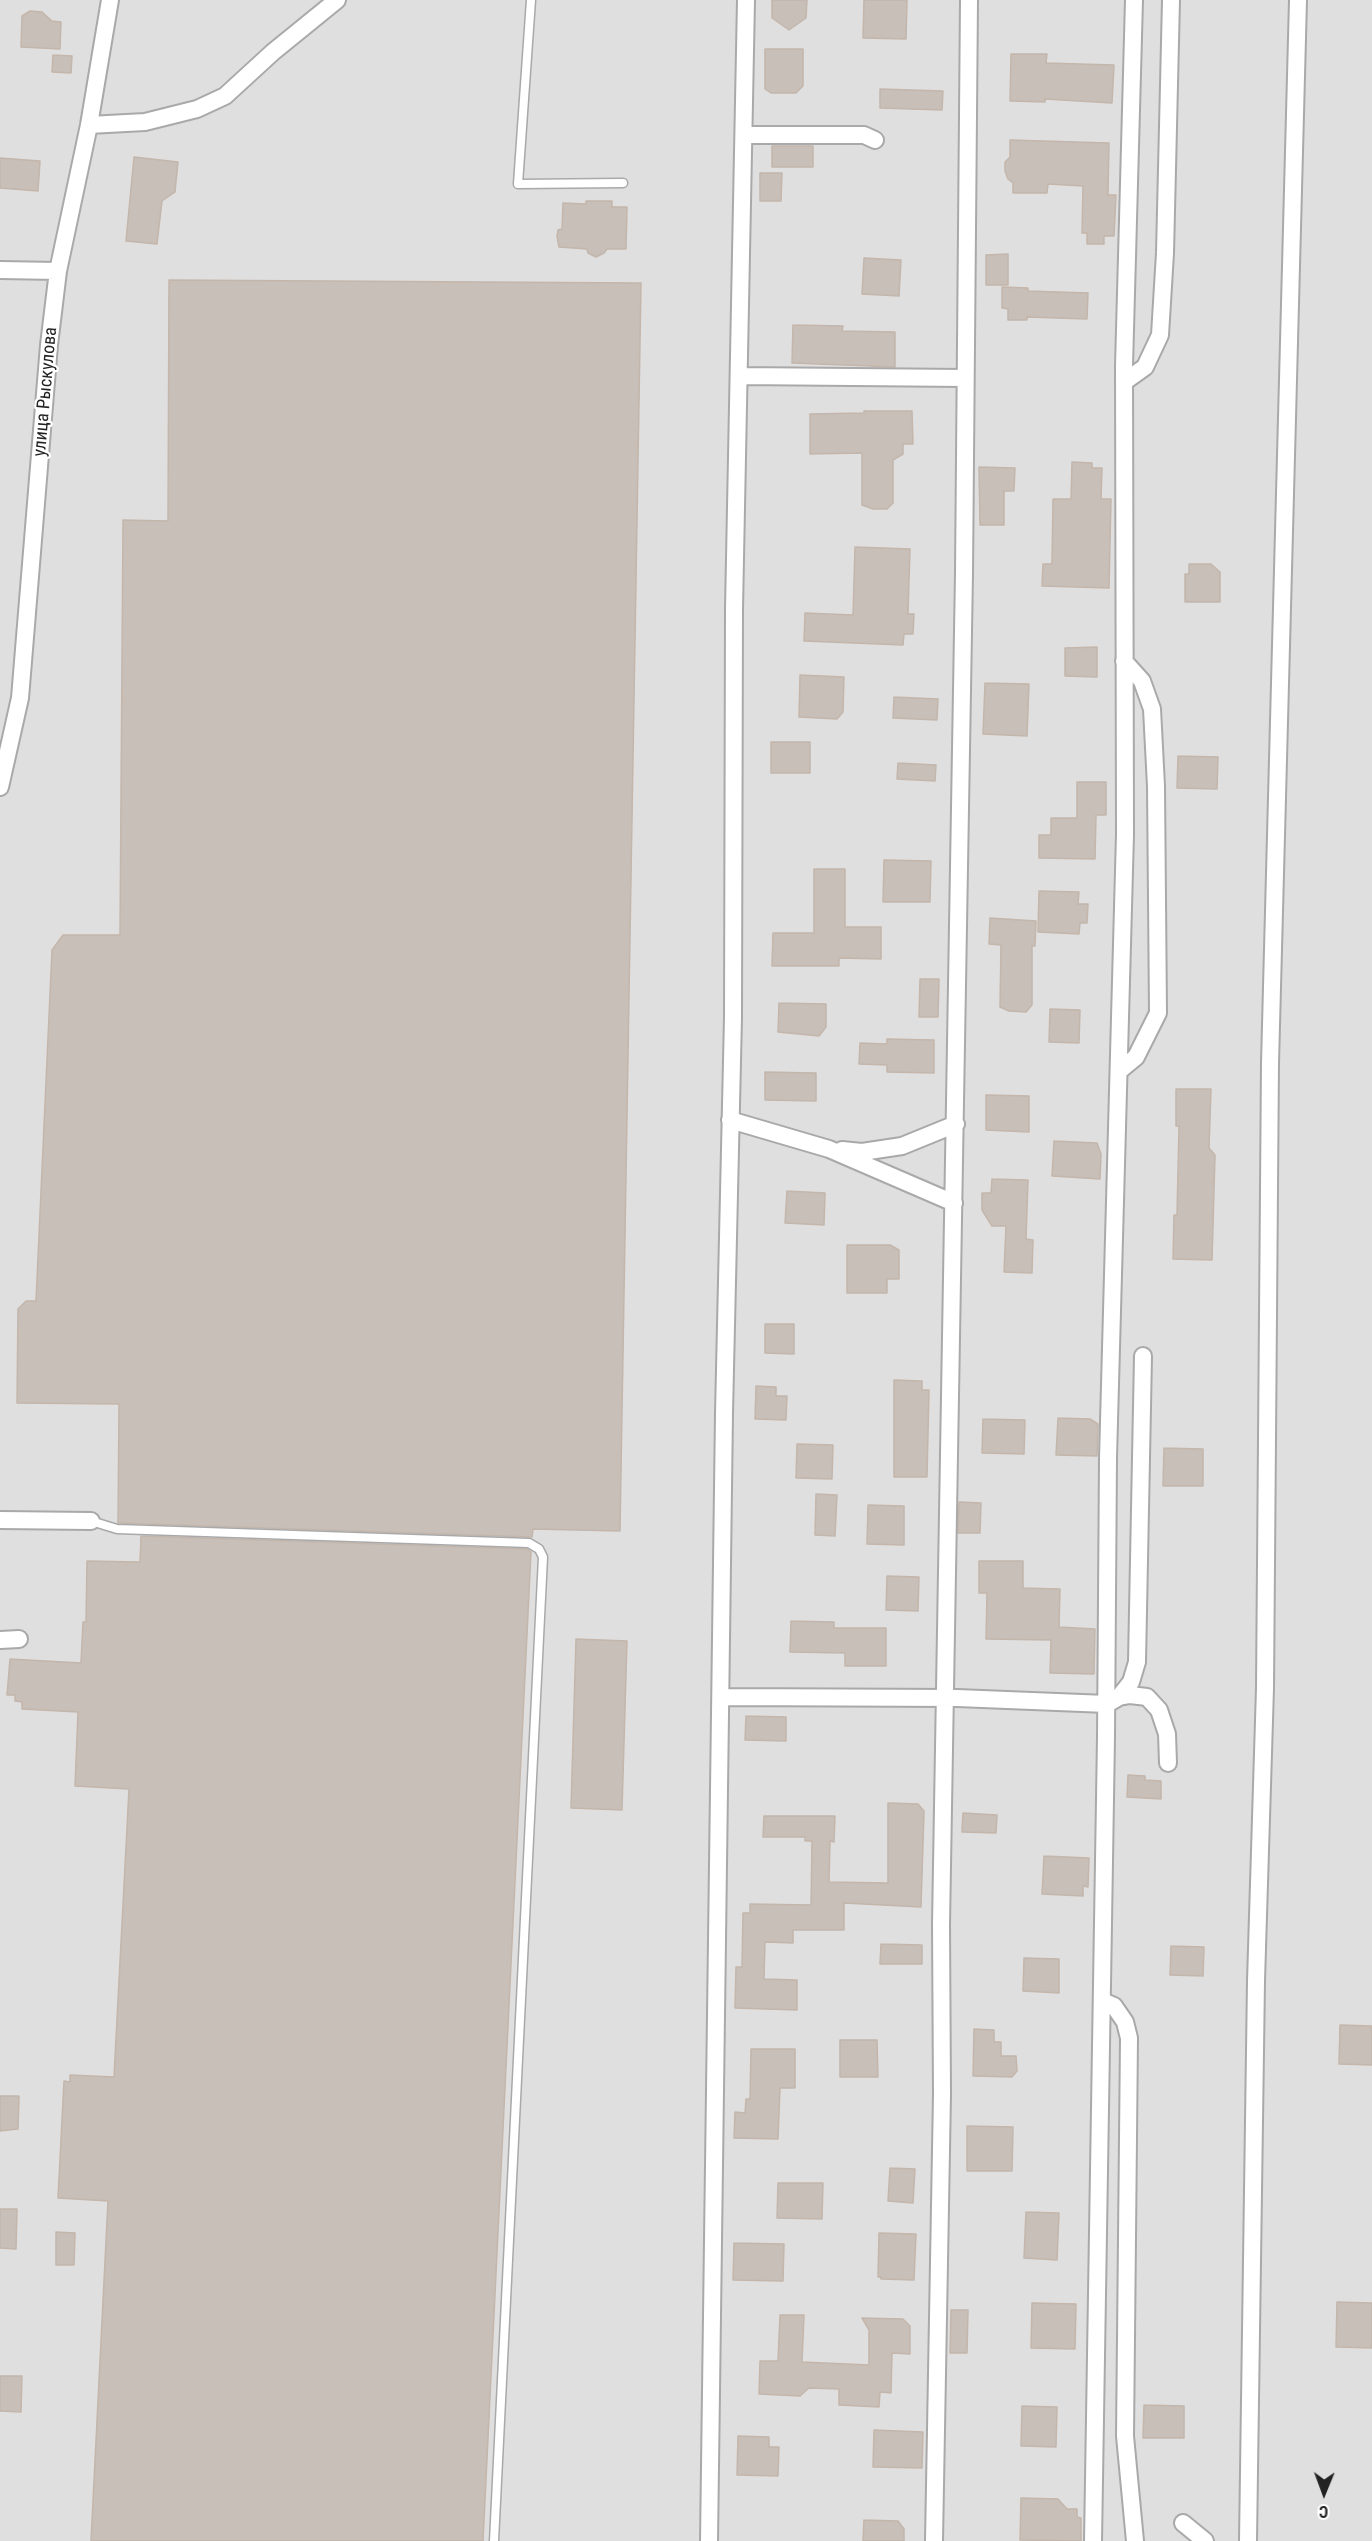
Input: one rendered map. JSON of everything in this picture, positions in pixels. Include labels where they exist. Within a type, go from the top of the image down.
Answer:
[{"type":"street","name":"улица Рыскулова","points":[[0,787],[20,698],[49,345],[58,271],[89,125],[110,0]]},
{"type":"street","points":[[89,125],[145,122],[197,109],[225,96],[273,52],[337,0]]},
{"type":"street","points":[[709,2541],[735,807],[734,609],[746,0]]},
{"type":"street","points":[[934,2541],[942,2094],[941,1924],[956,1124],[969,0]]},
{"type":"street","points":[[1093,2541],[1102,2001],[1113,1701],[1108,1458],[1125,834],[1124,382],[1126,208],[1134,0]]},
{"type":"street","points":[[1124,382],[1145,367],[1160,335],[1165,253],[1171,0]]},
{"type":"street","points":[[1248,2541],[1256,1993],[1265,1688],[1270,1063],[1298,0]]},
{"type":"street","points":[[744,135],[864,135],[875,140]]},
{"type":"street","points":[[0,270],[58,271]]},
{"type":"street","points":[[740,376],[965,378]]},
{"type":"street","points":[[1119,1071],[1136,1057],[1158,1013],[1156,786],[1152,709],[1142,681],[1125,661]]},
{"type":"street","points":[[730,1120],[829,1149],[954,1203]]},
{"type":"street","points":[[829,1149],[862,1152],[902,1146],[956,1124]]},
{"type":"street","points":[[1113,1701],[1131,1682],[1137,1662],[1143,1356]]},
{"type":"street","points":[[0,1520],[91,1521]]},
{"type":"street","points":[[0,1640],[19,1639]]},
{"type":"street","points":[[721,1697],[1113,1701],[1130,1695],[1147,1697],[1159,1710],[1167,1734],[1168,1763]]},
{"type":"street","points":[[1102,2001],[1114,2006],[1125,2022],[1129,2038],[1125,2436],[1135,2541]]},
{"type":"street","points":[[1183,2523],[1205,2541]]},
{"type":"lane","points":[[531,0],[518,184],[623,183]]},
{"type":"lane","points":[[91,1521],[117,1529],[529,1543],[539,1549],[543,1557],[494,2541]]},
{"type":"shaded area","points":[[0,0],[1372,0],[1372,2541],[0,2541]]},
{"type":"building","points":[[772,0],[807,0],[806,18],[789,30],[772,18]]},
{"type":"building","points":[[864,0],[907,0],[906,39],[863,38]]},
{"type":"building","points":[[30,11],[42,12],[52,21],[61,22],[60,49],[21,47],[22,16]]},
{"type":"building","points":[[765,49],[803,49],[803,86],[796,93],[771,93],[765,89]]},
{"type":"building","points":[[1011,54],[1047,54],[1046,63],[1114,65],[1112,103],[1045,99],[1045,102],[1010,101]]},
{"type":"building","points":[[53,55],[72,56],[71,73],[52,72]]},
{"type":"building","points":[[880,89],[943,91],[942,110],[880,108]]},
{"type":"building","points":[[1010,140],[1109,143],[1108,195],[1116,195],[1114,236],[1104,236],[1104,244],[1087,244],[1087,233],[1082,233],[1083,186],[1048,184],[1047,193],[1013,193],[1013,183],[1008,179],[1005,171],[1005,162],[1010,157]]},
{"type":"building","points":[[772,146],[813,146],[813,167],[772,167]]},
{"type":"building","points":[[134,157],[178,162],[175,192],[162,201],[157,244],[126,241]]},
{"type":"building","points":[[0,158],[40,161],[38,191],[0,188]]},
{"type":"building","points":[[760,173],[782,173],[781,201],[760,201]]},
{"type":"building","points":[[586,201],[612,201],[612,207],[627,207],[626,249],[607,249],[596,257],[588,253],[587,249],[559,247],[557,236],[558,230],[562,229],[563,203],[586,204]]},
{"type":"building","points":[[1008,254],[1008,285],[986,285],[986,255]]},
{"type":"building","points":[[864,258],[901,260],[899,296],[862,294]]},
{"type":"building","points":[[169,280],[641,283],[620,1531],[533,1529],[532,1537],[118,1523],[119,1404],[17,1403],[18,1309],[26,1301],[36,1301],[52,950],[63,935],[120,935],[123,520],[168,521]]},
{"type":"building","points":[[1002,287],[1028,288],[1028,291],[1088,293],[1087,319],[1027,317],[1027,320],[1008,320],[1008,309],[1002,308]]},
{"type":"building","points":[[793,325],[843,326],[842,331],[895,332],[895,367],[792,363]]},
{"type":"building","points":[[864,411],[912,411],[913,444],[903,444],[903,454],[893,460],[893,503],[887,509],[873,509],[862,505],[862,453],[810,454],[810,414],[864,413]]},
{"type":"building","points":[[1072,462],[1092,463],[1092,468],[1102,468],[1101,499],[1111,499],[1109,588],[1042,586],[1043,564],[1052,564],[1053,499],[1071,499]]},
{"type":"building","points":[[979,467],[1015,468],[1014,491],[1004,491],[1004,525],[980,525]]},
{"type":"building","points":[[855,547],[910,549],[908,614],[914,614],[913,634],[904,634],[903,645],[804,641],[805,613],[853,615]]},
{"type":"building","points":[[1189,564],[1211,564],[1220,572],[1220,602],[1185,602],[1185,574],[1189,574]]},
{"type":"building","points":[[1097,647],[1097,677],[1065,676],[1065,648]]},
{"type":"building","points":[[800,675],[844,677],[843,712],[837,719],[799,717]]},
{"type":"building","points":[[985,683],[1029,684],[1027,736],[983,734]]},
{"type":"building","points":[[894,697],[938,699],[937,720],[893,718]]},
{"type":"building","points":[[771,742],[810,742],[810,773],[771,773]]},
{"type":"building","points":[[1178,756],[1218,757],[1217,789],[1177,788]]},
{"type":"building","points":[[898,763],[936,765],[935,781],[897,779]]},
{"type":"building","points":[[1077,782],[1106,782],[1106,815],[1096,815],[1095,859],[1039,858],[1039,835],[1051,835],[1051,818],[1077,818]]},
{"type":"building","points":[[884,860],[931,861],[930,902],[883,902]]},
{"type":"building","points":[[814,869],[845,869],[845,927],[881,927],[881,959],[839,958],[839,966],[772,966],[773,933],[814,933]]},
{"type":"building","points":[[1039,891],[1079,892],[1078,904],[1088,904],[1087,923],[1080,923],[1079,934],[1038,932]]},
{"type":"building","points":[[990,918],[1036,921],[1035,946],[1032,946],[1032,1005],[1026,1012],[1009,1011],[1000,1007],[1001,945],[989,944]]},
{"type":"building","points":[[920,979],[939,979],[938,1017],[919,1017]]},
{"type":"building","points":[[779,1003],[826,1004],[826,1027],[819,1036],[778,1032]]},
{"type":"building","points":[[1050,1009],[1080,1010],[1079,1043],[1049,1042]]},
{"type":"building","points":[[887,1039],[934,1040],[934,1073],[887,1072],[887,1065],[859,1064],[860,1043],[887,1044]]},
{"type":"building","points":[[765,1072],[816,1073],[816,1101],[765,1100]]},
{"type":"building","points":[[1176,1089],[1211,1089],[1209,1148],[1215,1155],[1212,1260],[1173,1259],[1174,1215],[1177,1215],[1179,1126],[1176,1126]]},
{"type":"building","points":[[986,1095],[1029,1096],[1029,1132],[986,1130]]},
{"type":"building","points":[[1054,1141],[1097,1143],[1101,1154],[1100,1179],[1052,1176]]},
{"type":"building","points":[[992,1179],[1028,1180],[1026,1239],[1033,1240],[1032,1273],[1004,1272],[1006,1226],[992,1226],[982,1210],[982,1193],[991,1193]]},
{"type":"building","points":[[787,1191],[825,1193],[824,1225],[785,1223]]},
{"type":"building","points":[[847,1245],[890,1245],[899,1250],[899,1279],[887,1279],[887,1293],[847,1293]]},
{"type":"building","points":[[765,1324],[794,1324],[794,1354],[765,1353]]},
{"type":"building","points":[[894,1380],[922,1381],[922,1390],[929,1390],[927,1477],[894,1477]]},
{"type":"building","points":[[756,1386],[776,1387],[776,1396],[787,1396],[786,1420],[755,1419]]},
{"type":"building","points":[[1058,1418],[1090,1419],[1098,1424],[1097,1456],[1056,1455]]},
{"type":"building","points":[[983,1419],[1025,1420],[1024,1454],[982,1453]]},
{"type":"building","points":[[797,1444],[833,1445],[832,1479],[796,1478]]},
{"type":"building","points":[[1164,1448],[1203,1449],[1203,1486],[1163,1486]]},
{"type":"building","points":[[816,1494],[837,1495],[835,1536],[815,1535]]},
{"type":"building","points":[[959,1502],[981,1503],[980,1533],[958,1533]]},
{"type":"building","points":[[868,1505],[904,1506],[904,1545],[867,1544]]},
{"type":"building","points":[[141,1536],[527,1549],[531,1552],[483,2541],[91,2541],[108,2201],[58,2198],[64,2081],[70,2082],[70,2075],[114,2077],[129,1789],[75,1786],[78,1712],[22,1709],[22,1702],[15,1701],[15,1695],[7,1695],[10,1659],[81,1663],[83,1622],[86,1622],[87,1561],[140,1562]]},
{"type":"building","points":[[979,1561],[1023,1561],[1023,1588],[1060,1589],[1059,1627],[1095,1629],[1094,1674],[1050,1673],[1051,1640],[986,1639],[987,1593],[979,1593]]},
{"type":"building","points":[[887,1576],[919,1577],[918,1611],[886,1610]]},
{"type":"building","points":[[791,1621],[834,1622],[834,1628],[886,1628],[886,1666],[845,1666],[845,1653],[790,1652]]},
{"type":"building","points":[[576,1639],[627,1641],[622,1810],[571,1808]]},
{"type":"building","points":[[746,1716],[786,1717],[786,1741],[745,1740]]},
{"type":"building","points":[[1128,1775],[1145,1776],[1145,1780],[1161,1781],[1161,1799],[1127,1797]]},
{"type":"building","points":[[888,1803],[918,1804],[924,1811],[921,1907],[844,1903],[844,1930],[793,1930],[793,1943],[765,1942],[764,1979],[797,1980],[797,2010],[735,2008],[736,1967],[742,1967],[743,1913],[750,1913],[750,1904],[811,1905],[812,1841],[805,1841],[805,1837],[763,1837],[764,1816],[835,1816],[834,1842],[830,1841],[829,1882],[888,1883]]},
{"type":"building","points":[[963,1813],[997,1815],[996,1833],[962,1832]]},
{"type":"building","points":[[1044,1856],[1089,1858],[1088,1887],[1083,1886],[1083,1896],[1042,1894]]},
{"type":"building","points":[[881,1944],[922,1945],[922,1964],[880,1964]]},
{"type":"building","points":[[1171,1946],[1204,1947],[1203,1976],[1170,1975]]},
{"type":"building","points":[[1024,1958],[1059,1959],[1059,1993],[1023,1991]]},
{"type":"building","points":[[1340,2025],[1372,2026],[1372,2065],[1339,2064]]},
{"type":"building","points":[[974,2029],[994,2030],[994,2042],[1001,2042],[1001,2056],[1016,2056],[1017,2071],[1012,2077],[973,2076]]},
{"type":"building","points":[[840,2040],[877,2040],[878,2077],[840,2077]]},
{"type":"building","points":[[751,2049],[795,2049],[795,2088],[780,2088],[778,2139],[734,2138],[735,2112],[745,2113],[746,2099],[750,2099]]},
{"type":"building","points":[[0,2096],[19,2096],[18,2129],[0,2131]]},
{"type":"building","points":[[967,2126],[1013,2127],[1012,2171],[967,2171]]},
{"type":"building","points":[[890,2168],[915,2169],[913,2203],[888,2201]]},
{"type":"building","points":[[778,2183],[823,2183],[822,2219],[777,2218]]},
{"type":"building","points":[[0,2209],[17,2209],[16,2249],[0,2248]]},
{"type":"building","points":[[1026,2212],[1059,2213],[1057,2260],[1024,2258]]},
{"type":"building","points":[[56,2232],[75,2233],[74,2265],[56,2265]]},
{"type":"building","points":[[879,2233],[916,2234],[914,2280],[878,2277]]},
{"type":"building","points":[[734,2243],[784,2244],[783,2281],[733,2280]]},
{"type":"building","points":[[1337,2302],[1372,2303],[1372,2348],[1336,2347]]},
{"type":"building","points":[[1032,2303],[1076,2304],[1075,2349],[1031,2348]]},
{"type":"building","points":[[951,2310],[968,2310],[967,2353],[950,2353]]},
{"type":"building","points":[[780,2315],[804,2315],[802,2362],[869,2365],[869,2330],[862,2318],[903,2319],[910,2326],[910,2354],[892,2353],[891,2393],[880,2392],[879,2407],[839,2405],[839,2389],[809,2388],[800,2396],[759,2394],[760,2361],[778,2361]]},
{"type":"building","points":[[0,2376],[22,2376],[21,2412],[0,2411]]},
{"type":"building","points":[[1144,2405],[1184,2406],[1184,2438],[1143,2438]]},
{"type":"building","points":[[1022,2406],[1057,2407],[1056,2447],[1021,2446]]},
{"type":"building","points":[[874,2430],[923,2432],[922,2468],[873,2467]]},
{"type":"building","points":[[738,2436],[769,2437],[769,2447],[779,2447],[778,2476],[737,2475]]},
{"type":"building","points":[[1021,2498],[1058,2499],[1067,2509],[1077,2509],[1077,2517],[1081,2518],[1081,2541],[1020,2540]]},
{"type":"building","points":[[864,2520],[898,2521],[904,2529],[904,2541],[863,2541]]}]
